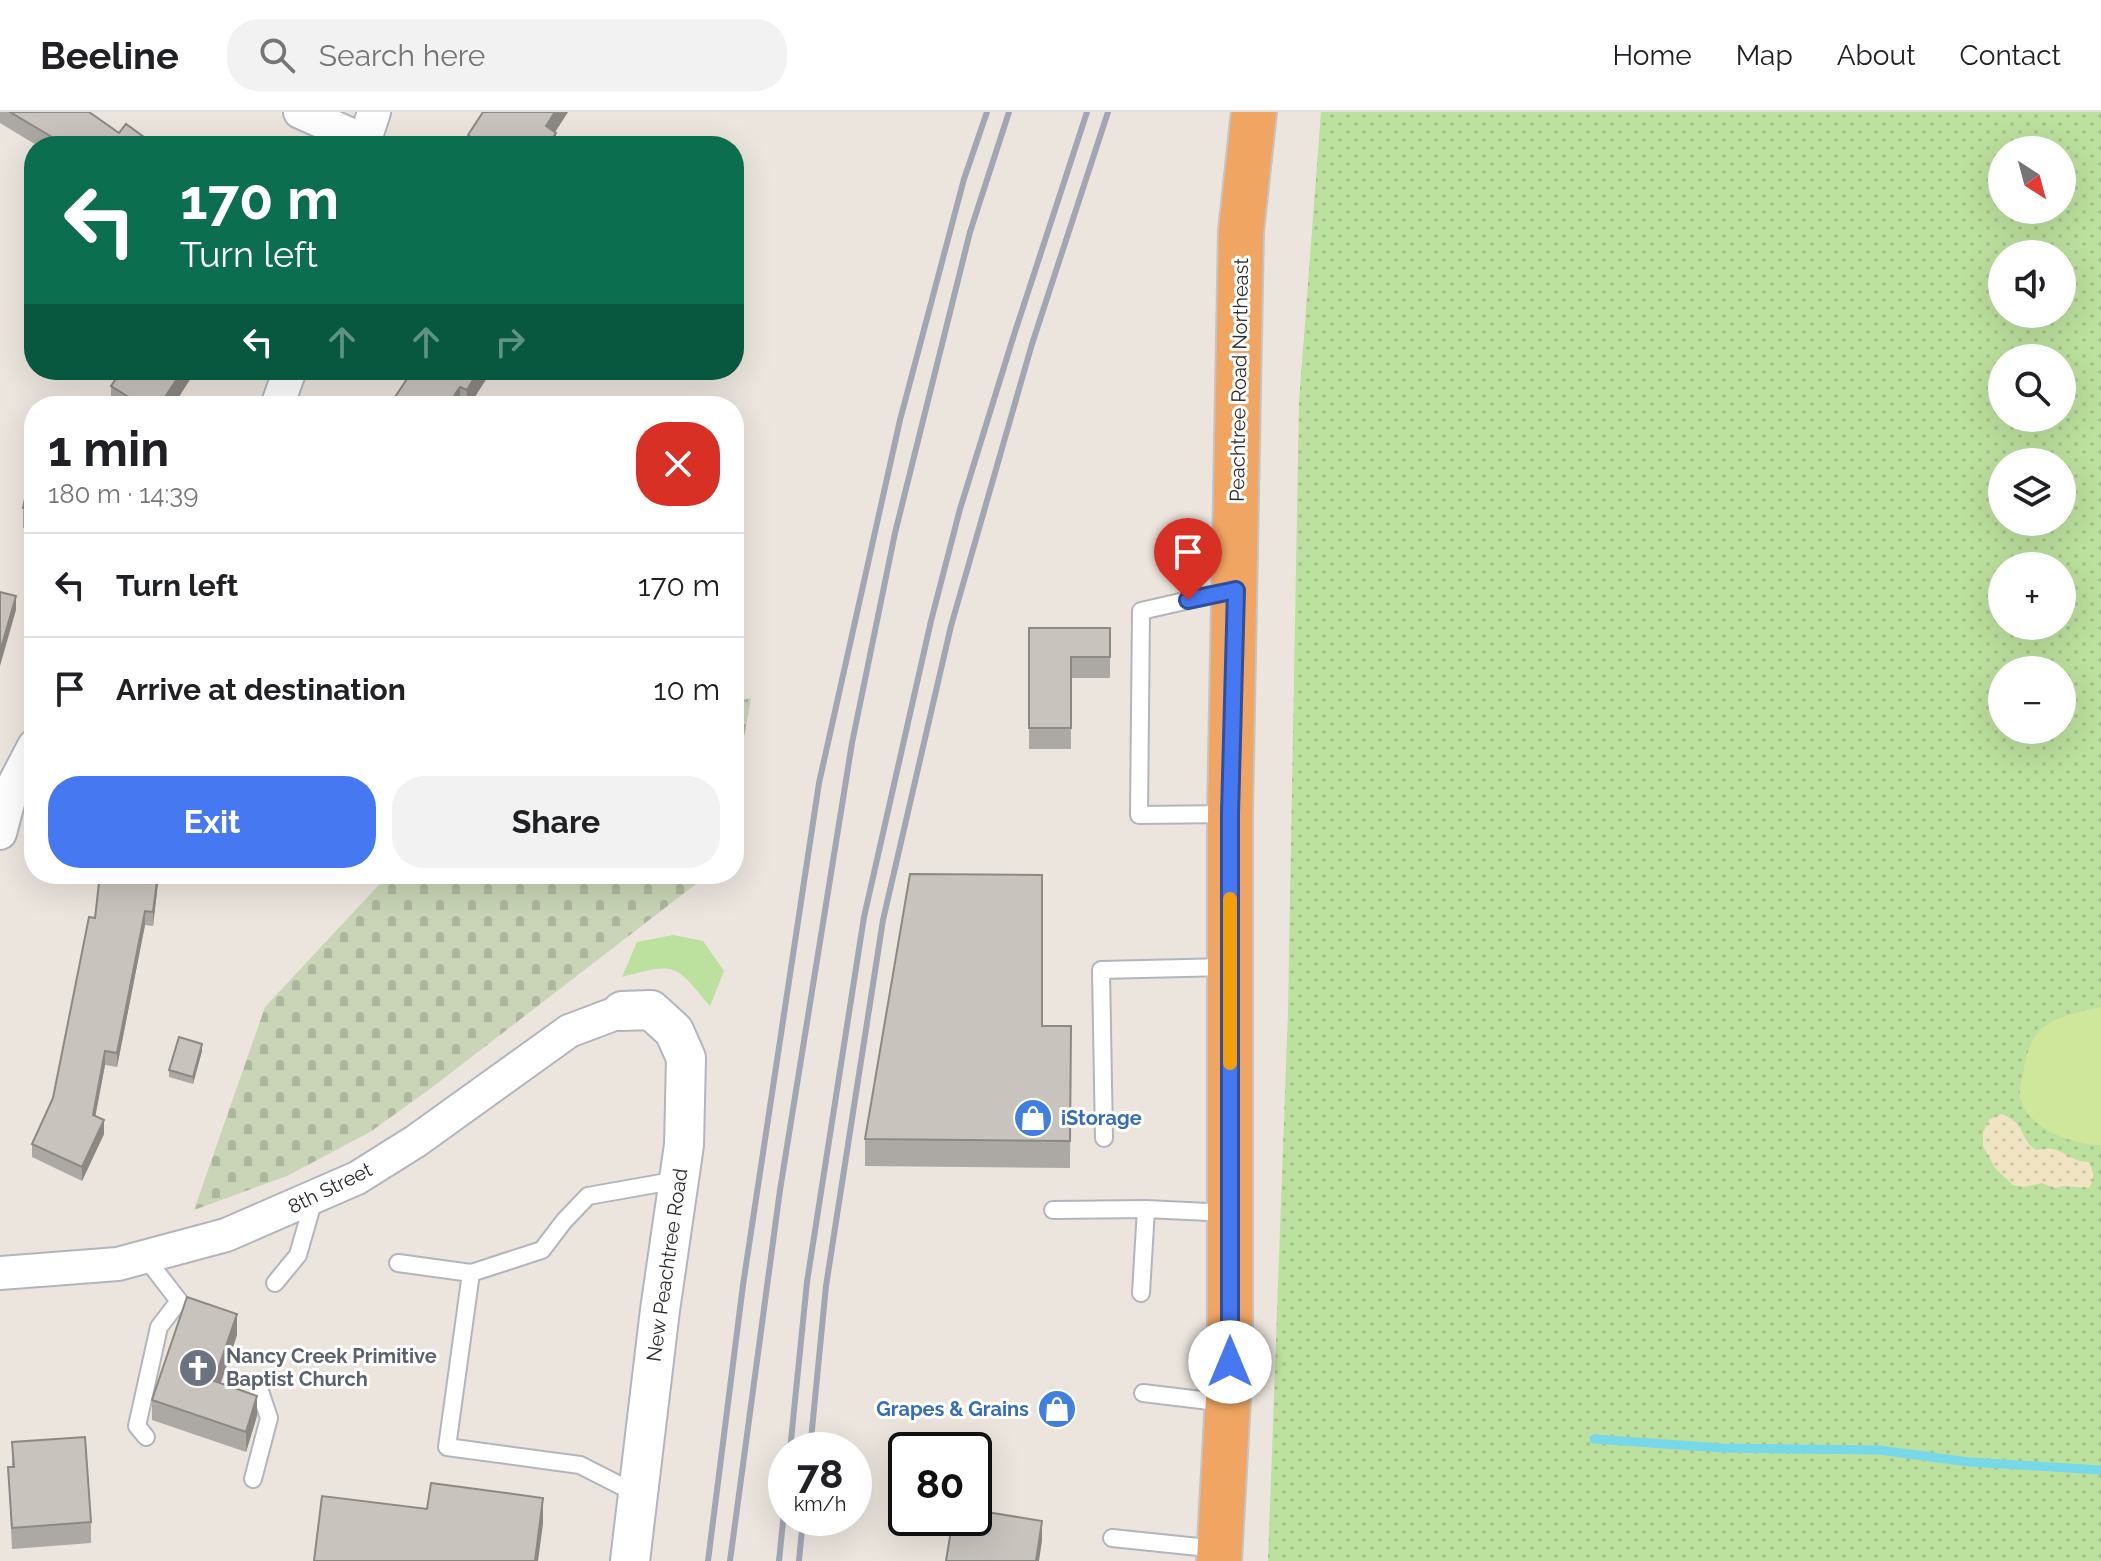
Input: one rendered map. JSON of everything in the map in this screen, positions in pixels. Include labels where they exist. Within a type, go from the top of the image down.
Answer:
[{"type":"highway","name":"Peachtree Road Northeast","points":[[1219,1555],[1227,1403],[1230,814],[1241,231],[1254,112]]},
{"type":"street","points":[[300,112],[367,133]]},
{"type":"street","points":[[0,833],[12,788],[24,765]]},
{"type":"street","name":"New Peachtree Road","points":[[622,1011],[651,1010],[674,1031],[686,1058],[684,1145],[630,1561]]},
{"type":"street","name":"8th Street","points":[[0,1273],[118,1264],[226,1235],[314,1199],[357,1178],[416,1141],[569,1031],[622,1011]]},
{"type":"lane","points":[[1230,814],[1139,815],[1141,611],[1236,590]]},
{"type":"lane","points":[[1104,1138],[1101,970],[1230,967]]},
{"type":"lane","points":[[398,1263],[471,1273],[542,1250],[588,1196],[679,1180]]},
{"type":"lane","points":[[275,1283],[298,1255],[314,1199]]},
{"type":"lane","points":[[1141,1293],[1146,1209]]},
{"type":"lane","points":[[1053,1210],[1146,1209],[1230,1213]]},
{"type":"lane","points":[[145,1257],[179,1301],[159,1327],[137,1426],[146,1437]]},
{"type":"lane","points":[[471,1273],[447,1447],[580,1465],[637,1494]]},
{"type":"lane","points":[[253,1479],[269,1418],[258,1385]]},
{"type":"lane","points":[[1143,1393],[1227,1403]]},
{"type":"lane","points":[[1112,1538],[1219,1555]]},
{"type":"green space","points":[[1321,112],[2101,112],[2101,1561],[1268,1561],[1288,1010],[1299,401]]},
{"type":"green space","points":[[751,698],[744,738],[744,700]]},
{"type":"green space","points":[[380,884],[696,884],[370,1132],[287,1176],[194,1210],[265,1007]]},
{"type":"green space","points":[[673,935],[703,941],[724,971],[710,1006],[681,974],[673,970],[654,969],[622,977],[637,942]]},
{"type":"green space","points":[[2101,1007],[2101,1145],[2065,1138],[2041,1126],[2024,1108],[2020,1093],[2026,1058],[2038,1032],[2059,1019]]},
{"type":"sand","points":[[2001,1114],[2015,1122],[2036,1150],[2058,1150],[2074,1159],[2089,1162],[2093,1175],[2089,1188],[2054,1188],[2042,1183],[2024,1187],[2013,1185],[1995,1168],[1983,1146],[1983,1132],[1990,1119]]},
{"type":"building","points":[[10,112],[89,112],[119,133],[126,124],[143,136],[50,136]]},
{"type":"building","points":[[483,112],[555,112],[546,126],[556,133],[554,136],[468,135]]},
{"type":"building","points":[[115,380],[176,380],[166,396],[127,396],[111,386]]},
{"type":"building","points":[[406,380],[473,380],[467,390],[460,387],[454,396],[396,396]]},
{"type":"building","points":[[0,592],[16,596],[0,652]]},
{"type":"building","points":[[1029,628],[1110,628],[1110,657],[1071,657],[1071,728],[1029,728]]},
{"type":"building","points":[[910,874],[1042,875],[1042,1026],[1071,1026],[1070,1141],[865,1139]]},
{"type":"building","points":[[99,884],[157,884],[153,912],[145,911],[117,1053],[105,1051],[93,1115],[104,1120],[82,1167],[32,1144],[53,1098],[89,917],[95,918]]},
{"type":"building","points":[[179,1037],[202,1044],[193,1077],[169,1070]]},
{"type":"building","name":"Nancy Creek Primitive Baptist Church","points":[[187,1297],[237,1314],[214,1381],[257,1396],[246,1432],[152,1400]]},
{"type":"building","points":[[85,1437],[91,1522],[12,1528],[8,1467],[14,1467],[12,1442]]},
{"type":"building","points":[[431,1483],[543,1498],[535,1561],[314,1561],[322,1496],[427,1509]]},
{"type":"building","points":[[992,1513],[1042,1521],[1036,1561],[946,1561],[950,1536],[992,1536]]},
{"type":"waterway","points":[[1594,1439],[1723,1448],[1879,1450],[1969,1462],[2101,1470]]},
{"type":"railway","points":[[708,1561],[743,1285],[819,783],[900,420],[964,179],[987,112]]},
{"type":"railway","points":[[730,1561],[780,1190],[852,743],[895,533],[970,232],[1009,112]]},
{"type":"railway","points":[[792,1432],[807,1282],[864,917],[931,621],[960,509],[1087,112]]},
{"type":"railway","points":[[812,1432],[826,1286],[883,920],[951,626],[1032,344],[1108,112]]},
{"type":"railway","points":[[779,1561],[782,1536]]},
{"type":"railway","points":[[799,1561],[801,1536]]},
{"type":"slow traffic","points":[[1230,899],[1230,1063]]},
{"type":"place","name":"iStorage","points":[[1033,1118]]},
{"type":"place","name":"Nancy Creek Primitive Baptist Church","points":[[198,1368]]},
{"type":"place","name":"Grapes & Grains","points":[[1057,1409]]},
{"type":"route","points":[[1188,600],[1236,590],[1230,814],[1230,1362]]}]
